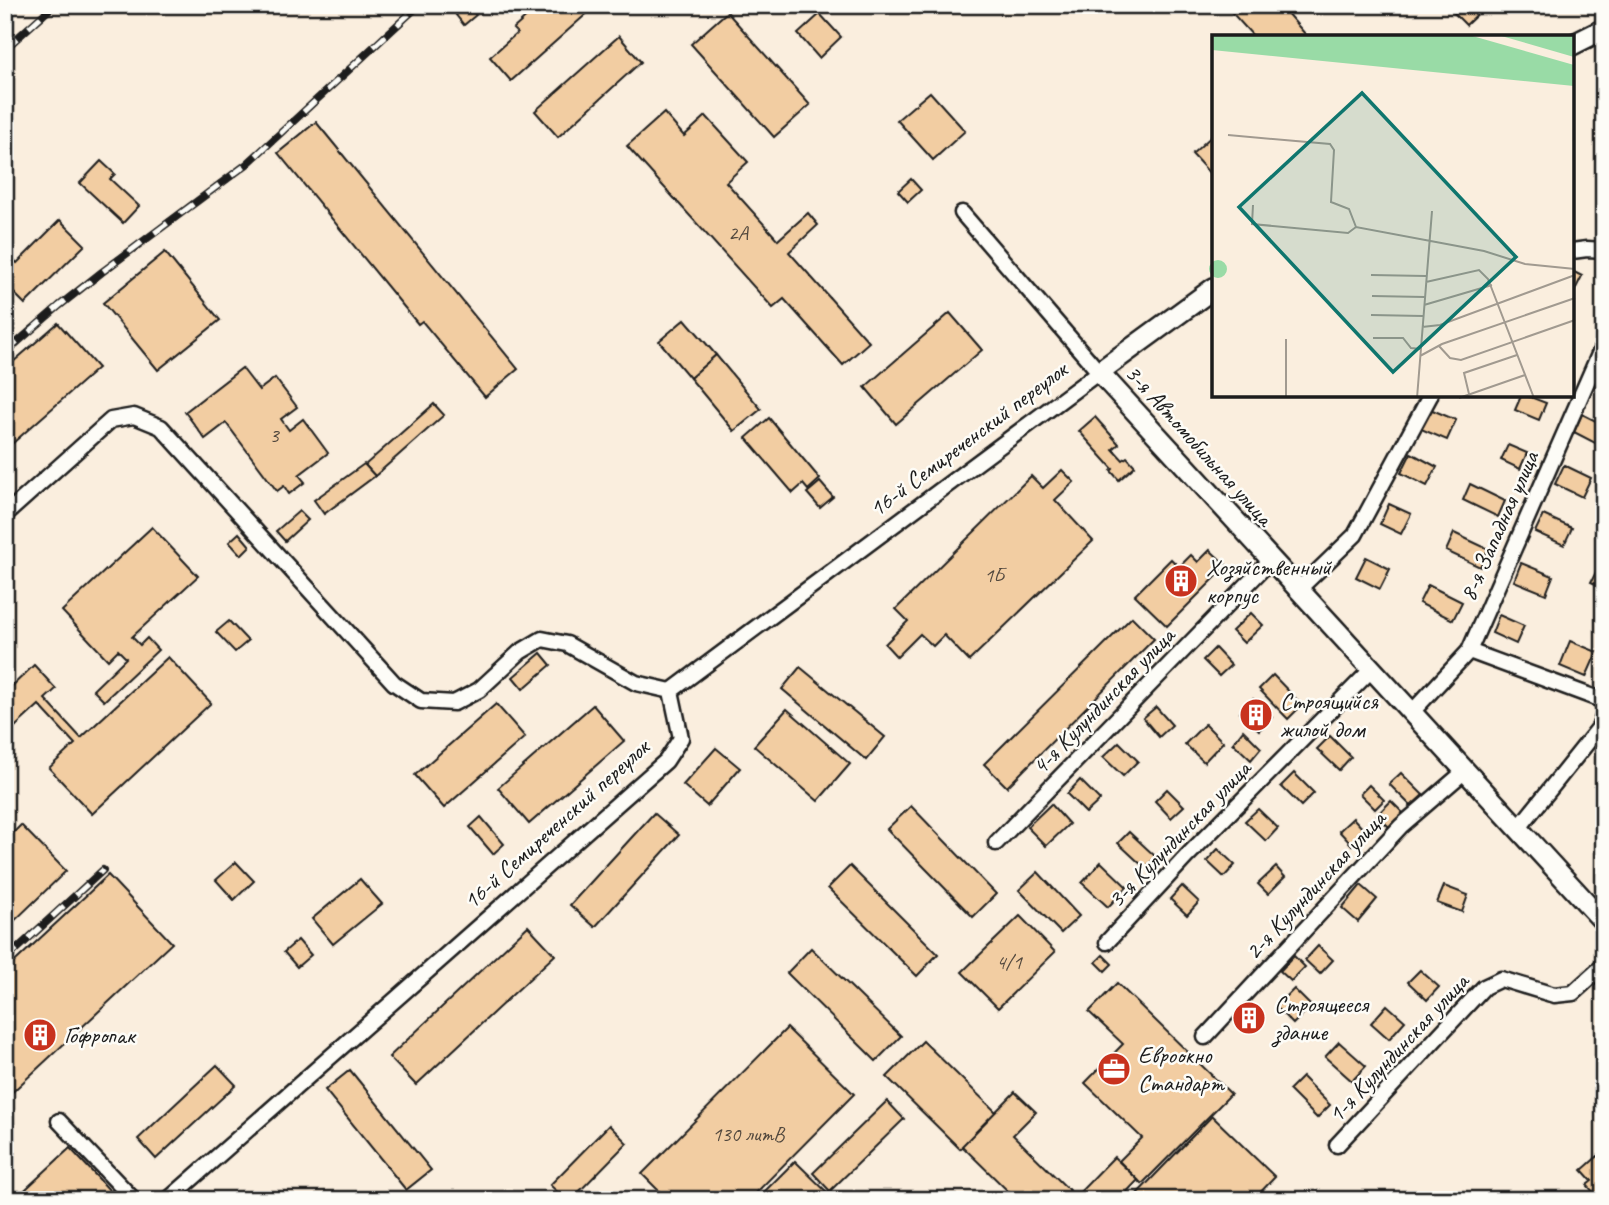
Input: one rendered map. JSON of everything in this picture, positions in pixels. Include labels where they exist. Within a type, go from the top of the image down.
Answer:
[{"type":"street","points":[[1574,44],[1604,29]]},
{"type":"street","name":"3-я Автомобильная улица","points":[[962,213],[1099,372],[1604,922]]},
{"type":"street","points":[[1574,251],[1604,250]]},
{"type":"street","name":"16-й Семиреченский переулок","points":[[168,1200],[666,761],[681,738],[671,691],[1212,289]]},
{"type":"street","name":"8-я Западная улица","points":[[1412,712],[1469,651],[1604,343]]},
{"type":"street","points":[[1298,590],[1355,535],[1429,397]]},
{"type":"street","points":[[5,516],[111,420],[134,416],[161,427],[394,683],[421,701],[454,703],[479,690],[520,652],[542,639],[567,644],[636,683],[671,691]]},
{"type":"street","name":"4-я Кулундинская улица","points":[[996,843],[1271,560]]},
{"type":"street","points":[[1469,651],[1604,701]]},
{"type":"street","name":"3-я Кулундинская улица","points":[[1107,942],[1187,856],[1372,669]]},
{"type":"street","points":[[1518,829],[1599,727],[1604,715]]},
{"type":"street","name":"2-я Кулундинская улица","points":[[1205,1037],[1401,826],[1465,771]]},
{"type":"street","name":"1-я Кулундинская улица","points":[[1337,1145],[1484,987],[1501,979],[1554,995],[1573,992],[1604,965]]},
{"type":"street","points":[[59,1121],[134,1200]]},
{"type":"building","points":[[467,5],[476,15],[464,25],[456,15]]},
{"type":"building","points":[[540,5],[588,5],[592,9],[511,81],[490,57],[517,33],[513,29]]},
{"type":"building","points":[[1225,5],[1280,5],[1306,35],[1252,35]]},
{"type":"building","points":[[1452,5],[1487,5],[1466,25],[1450,9]]},
{"type":"building","points":[[727,12],[810,105],[774,137],[691,44]]},
{"type":"building","points":[[820,14],[841,37],[819,58],[798,34]]},
{"type":"building","points":[[619,36],[641,62],[558,137],[535,111]]},
{"type":"building","points":[[930,92],[965,131],[933,160],[897,120]]},
{"type":"building","points":[[664,113],[684,136],[706,116],[748,162],[726,182],[778,240],[808,213],[818,225],[789,252],[869,342],[843,365],[784,299],[773,308],[627,146]]},
{"type":"building","points":[[316,122],[518,369],[485,397],[422,321],[418,324],[278,153]]},
{"type":"building","points":[[1212,136],[1212,176],[1192,154]]},
{"type":"building","points":[[101,161],[115,174],[110,179],[139,206],[123,223],[80,183]]},
{"type":"building","points":[[911,179],[921,190],[908,202],[898,191]]},
{"type":"building","points":[[60,220],[85,245],[25,304],[5,284],[5,251],[17,263]]},
{"type":"building","points":[[165,252],[220,320],[158,370],[103,303]]},
{"type":"building","points":[[1574,272],[1582,276],[1574,292]]},
{"type":"building","points":[[950,313],[982,350],[896,424],[865,387]]},
{"type":"building","points":[[685,319],[716,355],[690,378],[659,341]]},
{"type":"building","points":[[58,323],[98,368],[5,450],[5,369]]},
{"type":"building","points":[[716,355],[761,409],[734,431],[690,378]]},
{"type":"building","points":[[242,368],[259,390],[275,378],[297,407],[281,419],[289,430],[303,419],[328,453],[299,475],[305,482],[289,494],[284,486],[277,491],[226,423],[205,439],[185,412]]},
{"type":"building","points":[[1521,397],[1531,397],[1546,403],[1539,420],[1515,410]]},
{"type":"building","points":[[434,404],[444,415],[375,476],[365,465]]},
{"type":"building","points":[[1430,409],[1456,420],[1447,440],[1421,429]]},
{"type":"building","points":[[1582,414],[1604,425],[1604,436],[1599,445],[1574,432]]},
{"type":"building","points":[[1095,417],[1119,444],[1113,449],[1123,460],[1127,457],[1135,466],[1119,480],[1111,471],[1113,469],[1079,431]]},
{"type":"building","points":[[769,418],[820,479],[808,490],[803,484],[793,493],[746,438]]},
{"type":"building","points":[[1508,445],[1527,453],[1520,469],[1501,460]]},
{"type":"building","points":[[1411,453],[1437,467],[1427,486],[1401,473]]},
{"type":"building","points":[[364,464],[375,476],[324,514],[314,500]]},
{"type":"building","points":[[1564,465],[1591,478],[1582,497],[1555,484]]},
{"type":"building","points":[[1062,470],[1074,482],[1055,500],[1093,541],[969,661],[944,635],[933,646],[920,634],[897,657],[885,644],[908,621],[896,609],[1031,476],[1043,488]]},
{"type":"building","points":[[820,482],[833,497],[820,508],[807,493]]},
{"type":"building","points":[[1470,484],[1505,501],[1498,517],[1463,500]]},
{"type":"building","points":[[1389,504],[1411,514],[1401,534],[1380,524]]},
{"type":"building","points":[[299,511],[308,520],[285,541],[276,531]]},
{"type":"building","points":[[1543,515],[1572,528],[1564,545],[1535,532]]},
{"type":"building","points":[[152,527],[198,576],[132,637],[140,645],[147,638],[158,650],[104,701],[93,690],[126,658],[118,650],[108,660],[62,611]]},
{"type":"building","points":[[239,533],[250,546],[241,555],[229,542]]},
{"type":"building","points":[[1454,533],[1488,549],[1480,567],[1446,551]]},
{"type":"building","name":"Хозяйственный корпус","points":[[1210,550],[1227,566],[1167,626],[1135,595],[1171,559],[1179,567],[1191,555],[1198,562]]},
{"type":"building","points":[[1366,557],[1390,569],[1380,589],[1356,577]]},
{"type":"building","points":[[1521,563],[1553,576],[1546,594],[1514,581]]},
{"type":"building","points":[[1599,566],[1604,568],[1604,588],[1591,582]]},
{"type":"building","points":[[1428,585],[1462,602],[1453,620],[1419,603]]},
{"type":"building","points":[[1251,613],[1263,625],[1244,643],[1232,631]]},
{"type":"building","points":[[1499,615],[1524,626],[1516,644],[1492,633]]},
{"type":"building","points":[[1132,617],[1154,639],[1007,787],[984,764]]},
{"type":"building","points":[[229,621],[248,641],[235,652],[216,632]]},
{"type":"building","points":[[1570,641],[1597,652],[1586,677],[1560,666]]},
{"type":"building","points":[[1215,648],[1231,665],[1219,676],[1203,660]]},
{"type":"building","points":[[541,653],[551,665],[523,689],[513,677]]},
{"type":"building","points":[[168,657],[211,703],[92,814],[49,768],[75,744],[39,705],[5,734],[5,693],[34,665],[56,689],[45,699],[81,738]]},
{"type":"building","points":[[800,667],[885,737],[866,760],[782,689]]},
{"type":"building","points":[[1273,675],[1302,705],[1288,719],[1259,689]]},
{"type":"building","name":"Строящийся жилой дом","points":[[1253,699],[1272,717],[1259,730],[1240,713]]},
{"type":"building","points":[[496,704],[525,737],[444,808],[415,775]]},
{"type":"building","points":[[593,705],[624,741],[529,824],[498,788]]},
{"type":"building","points":[[1156,707],[1172,725],[1159,737],[1143,718]]},
{"type":"building","points":[[787,709],[850,764],[818,801],[754,746]]},
{"type":"building","points":[[1205,724],[1223,742],[1204,762],[1185,744]]},
{"type":"building","points":[[1243,730],[1261,748],[1251,760],[1233,743]]},
{"type":"building","points":[[1330,736],[1351,757],[1339,770],[1317,749]]},
{"type":"building","points":[[1119,742],[1138,761],[1123,776],[1103,757]]},
{"type":"building","points":[[716,748],[740,768],[707,806],[683,785]]},
{"type":"building","points":[[1294,773],[1314,793],[1301,806],[1281,786]]},
{"type":"building","points":[[1401,773],[1423,795],[1411,806],[1389,784]]},
{"type":"building","points":[[1080,780],[1100,800],[1086,813],[1067,794]]},
{"type":"building","points":[[1369,785],[1384,800],[1375,809],[1360,794]]},
{"type":"building","points":[[1167,789],[1184,806],[1171,818],[1155,801]]},
{"type":"building","points":[[1391,801],[1403,813],[1389,827],[1377,815]]},
{"type":"building","points":[[1051,804],[1069,824],[1046,846],[1027,827]]},
{"type":"building","points":[[911,806],[996,894],[973,917],[887,829]]},
{"type":"building","points":[[1258,809],[1278,828],[1266,841],[1245,821]]},
{"type":"building","points":[[654,813],[679,835],[595,927],[570,905]]},
{"type":"building","points":[[481,817],[504,844],[493,854],[470,827]]},
{"type":"building","points":[[1353,818],[1366,832],[1352,845],[1339,831]]},
{"type":"building","points":[[21,825],[66,871],[5,930],[5,841]]},
{"type":"building","points":[[1129,832],[1156,857],[1145,868],[1118,843]]},
{"type":"building","points":[[1218,849],[1235,865],[1224,877],[1207,861]]},
{"type":"building","points":[[236,862],[254,881],[234,900],[216,880]]},
{"type":"building","points":[[1101,862],[1127,887],[1108,907],[1082,883]]},
{"type":"building","points":[[850,866],[938,954],[917,976],[828,888]]},
{"type":"building","points":[[1276,867],[1285,877],[1268,894],[1258,884]]},
{"type":"building","points":[[1038,872],[1079,916],[1061,933],[1019,890]]},
{"type":"building","name":"Гофропак","points":[[108,875],[172,943],[5,1099],[5,971]]},
{"type":"building","points":[[360,879],[382,904],[333,944],[312,919]]},
{"type":"building","points":[[1361,885],[1377,899],[1358,922],[1342,908]]},
{"type":"building","points":[[1182,886],[1199,902],[1187,915],[1170,899]]},
{"type":"building","points":[[1444,886],[1468,895],[1462,912],[1437,903]]},
{"type":"building","points":[[1020,916],[1055,952],[998,1008],[962,972]]},
{"type":"building","points":[[528,926],[555,955],[416,1085],[389,1057]]},
{"type":"building","points":[[298,940],[311,955],[297,967],[284,952]]},
{"type":"building","points":[[1318,946],[1333,960],[1320,974],[1305,960]]},
{"type":"building","points":[[811,948],[901,1036],[876,1061],[787,973]]},
{"type":"building","points":[[1103,955],[1112,964],[1105,971],[1096,962]]},
{"type":"building","points":[[1294,956],[1305,967],[1291,981],[1280,971]]},
{"type":"building","points":[[1420,970],[1439,987],[1427,1000],[1408,982]]},
{"type":"building","points":[[1117,983],[1231,1094],[1142,1184],[1119,1161],[1142,1138],[1085,1083],[1123,1044],[1089,1012]]},
{"type":"building","points":[[1294,989],[1311,1006],[1293,1024],[1276,1007]]},
{"type":"building","name":"Строящееся здание","points":[[1250,1004],[1262,1015],[1248,1031],[1235,1020]]},
{"type":"building","points":[[1387,1005],[1405,1021],[1389,1039],[1371,1023]]},
{"type":"building","points":[[787,1028],[854,1094],[749,1200],[668,1200],[642,1174]]},
{"type":"building","points":[[923,1041],[996,1112],[960,1149],[887,1077]]},
{"type":"building","points":[[1339,1042],[1366,1066],[1352,1081],[1325,1057]]},
{"type":"building","points":[[217,1065],[236,1085],[156,1159],[138,1139]]},
{"type":"building","points":[[350,1070],[431,1170],[406,1190],[325,1090]]},
{"type":"building","points":[[1302,1077],[1330,1105],[1317,1118],[1289,1090]]},
{"type":"building","points":[[1015,1092],[1036,1112],[1013,1135],[1079,1200],[1017,1200],[962,1146]]},
{"type":"building","points":[[887,1101],[904,1119],[830,1191],[813,1173]]},
{"type":"building","points":[[1212,1116],[1275,1177],[1253,1200],[1131,1200]]},
{"type":"building","points":[[609,1125],[627,1143],[571,1200],[566,1200],[550,1185]]},
{"type":"building","points":[[70,1148],[112,1193],[105,1200],[14,1200]]},
{"type":"building","points":[[1598,1156],[1604,1163],[1604,1200],[1600,1200],[1587,1185],[1592,1181],[1582,1170]]},
{"type":"building","points":[[1114,1157],[1138,1180],[1119,1200],[1079,1200],[1076,1196]]},
{"type":"building","points":[[795,1161],[835,1200],[764,1200],[760,1196]]},
{"type":"railway","points":[[5,49],[54,5]]},
{"type":"railway","points":[[5,353],[102,272],[247,164],[419,5]]},
{"type":"railway","points":[[5,960],[103,870]]},
{"type":"place","name":"Хозяйственный корпус","points":[[1181,581]]},
{"type":"place","name":"Строящийся жилой дом","points":[[1256,715]]},
{"type":"place","name":"Строящееся здание","points":[[1249,1018]]},
{"type":"place","name":"Гофропак","points":[[40,1035]]},
{"type":"place","name":"Евроокно Стандарт","points":[[1114,1069]]}]
